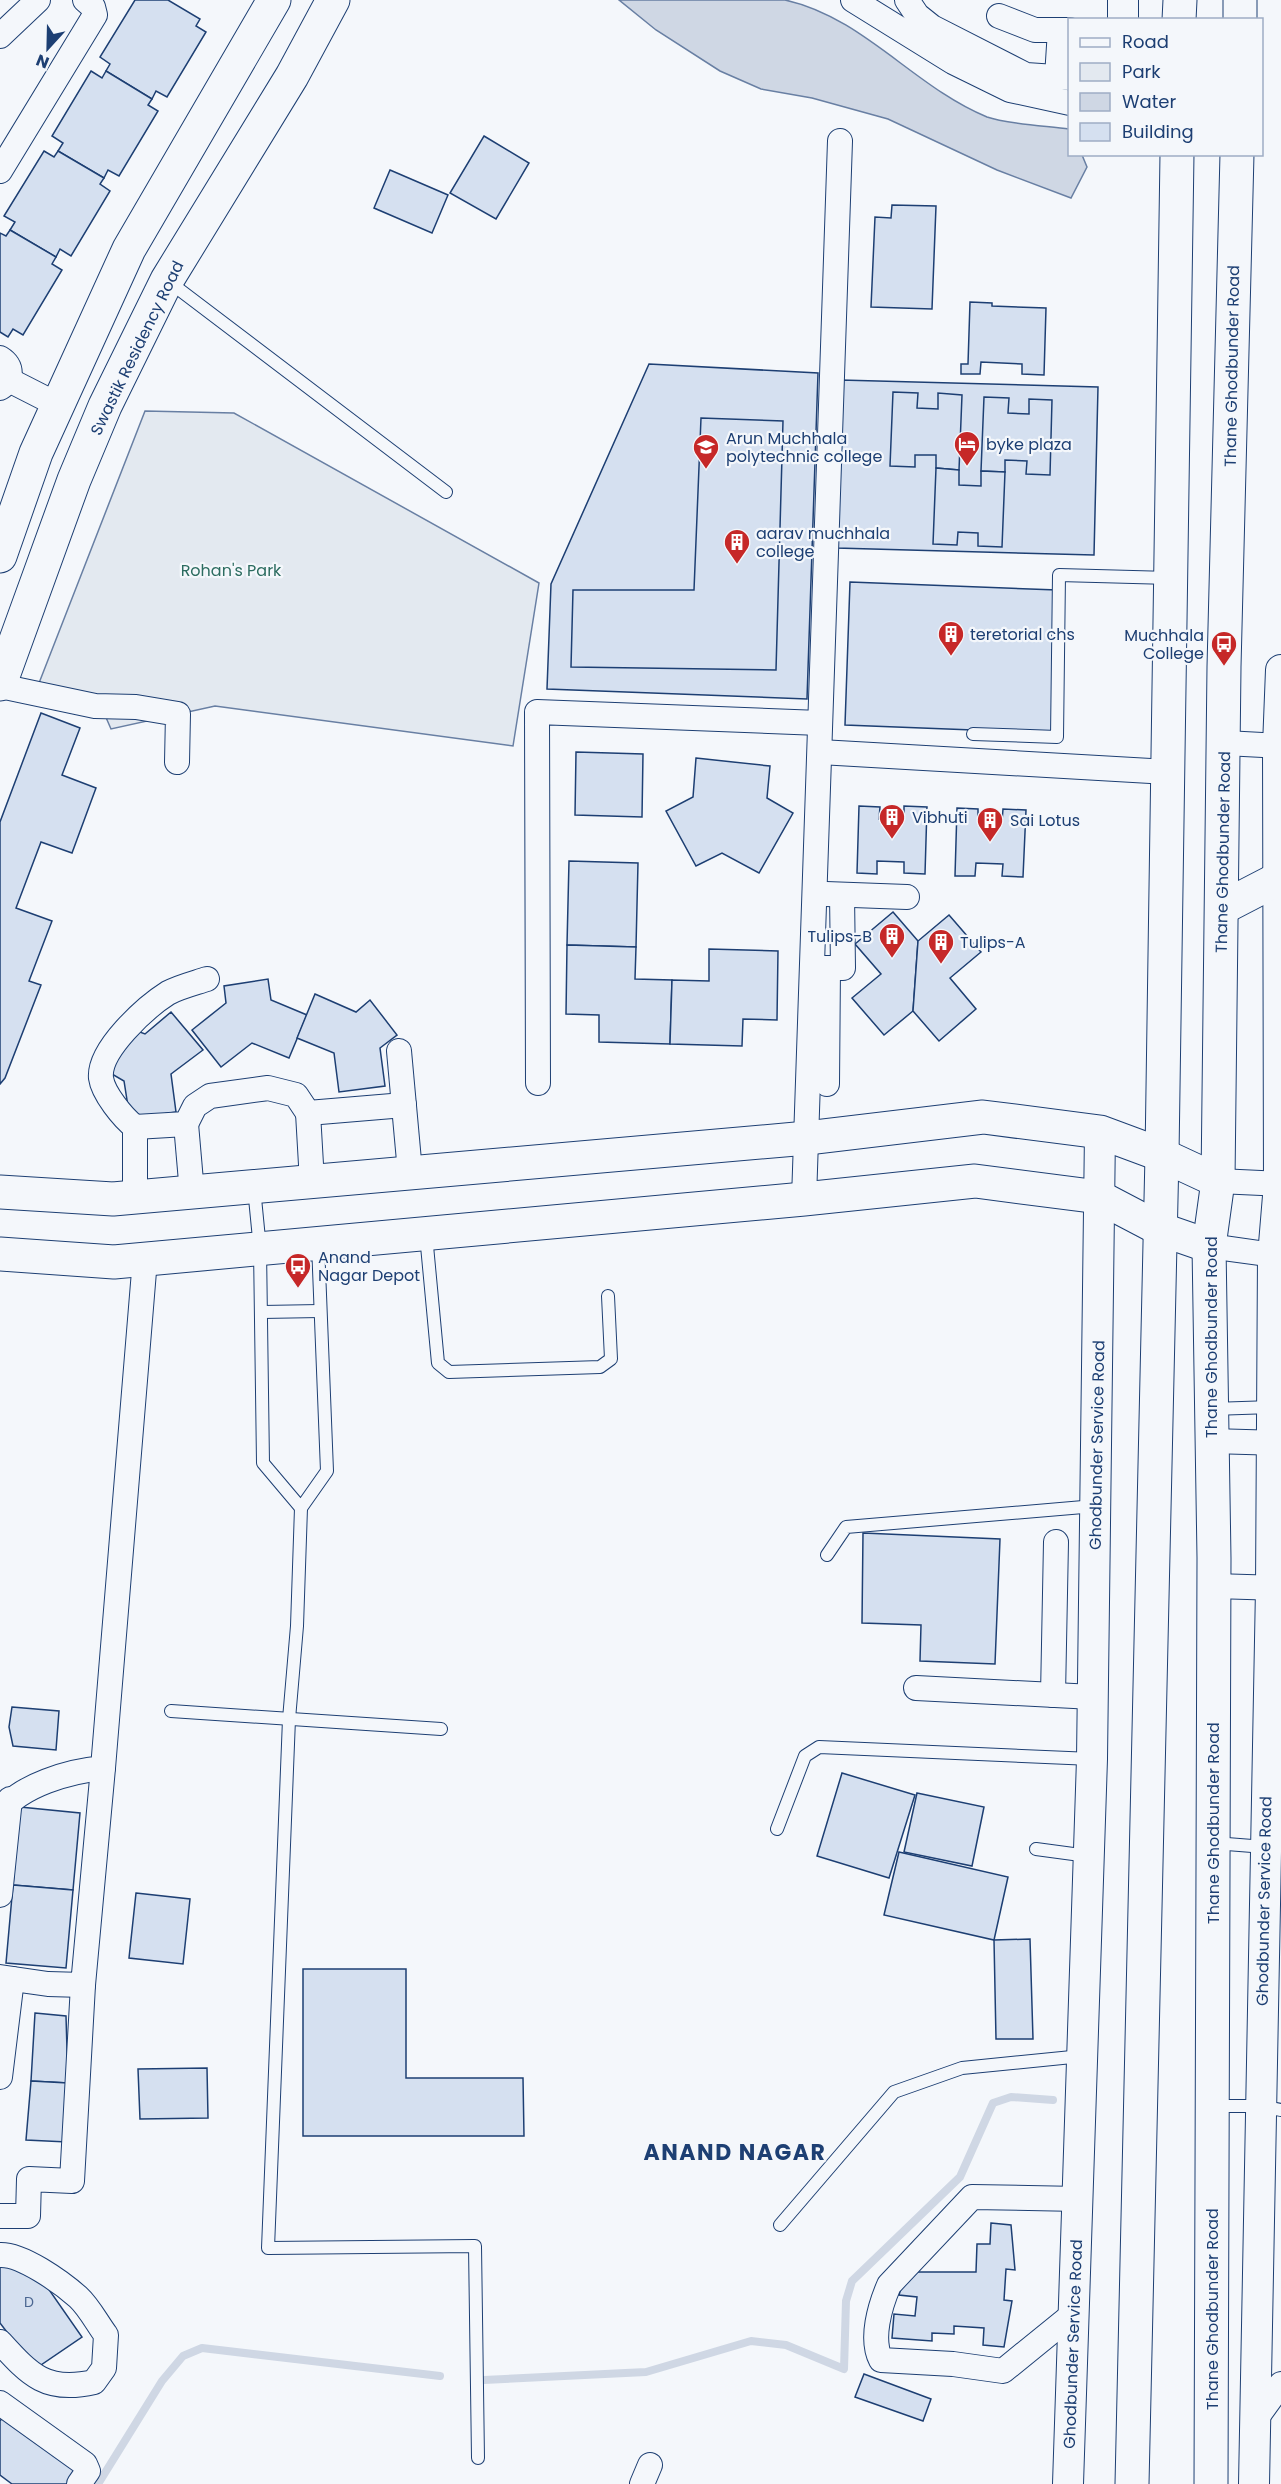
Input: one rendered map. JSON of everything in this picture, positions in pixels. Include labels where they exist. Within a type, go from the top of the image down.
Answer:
[{"type":"main road","points":[[0,556],[44,436],[129,249],[274,0]]},
{"type":"main road","name":"Swastik Residency Road","points":[[0,685],[105,406],[160,294],[292,76],[333,0]]},
{"type":"main road","points":[[1179,18],[1180,0]]},
{"type":"main road","points":[[1240,0],[1240,18]]},
{"type":"main road","name":"Thane Ghodbunder Road","points":[[1211,2484],[1214,1586],[1209,1246],[1218,1181],[1237,156]]},
{"type":"main road","points":[[1132,2484],[1162,1155],[1171,578],[1171,160]]},
{"type":"main road","points":[[112,287],[160,294]]},
{"type":"main road","points":[[62,396],[105,406]]},
{"type":"main road","points":[[44,436],[85,455]]},
{"type":"main road","points":[[1222,908],[1278,879]]},
{"type":"main road","points":[[0,1192],[113,1199],[135,1198],[807,1138],[983,1117],[1100,1132],[1162,1155],[1218,1181]]},
{"type":"main road","points":[[0,1254],[114,1262],[975,1182],[1099,1197],[1160,1229],[1209,1246]]},
{"type":"street","points":[[0,36],[38,0]]},
{"type":"street","points":[[0,171],[95,15],[93,7],[85,0]]},
{"type":"street","points":[[852,0],[952,62],[1010,90],[1068,103]]},
{"type":"street","points":[[907,0],[917,15],[932,27],[1026,75],[1063,78],[1065,30],[1027,28],[999,16]]},
{"type":"street","points":[[1123,0],[1123,18]]},
{"type":"street","points":[[827,1084],[815,894],[840,141]]},
{"type":"street","points":[[3,376],[62,396]]},
{"type":"street","name":"Ghodbunder Service Road","points":[[1254,2484],[1255,2420],[1271,2108],[1277,1256],[1280,1184],[1278,879],[1281,670]]},
{"type":"street","points":[[0,685],[95,706],[136,707],[178,714],[177,762]]},
{"type":"street","points":[[538,1083],[537,712],[820,723]]},
{"type":"street","points":[[1225,743],[1280,746]]},
{"type":"street","points":[[820,752],[1168,772]]},
{"type":"street","points":[[815,894],[907,897]]},
{"type":"street","points":[[820,968],[843,968],[842,895]]},
{"type":"street","points":[[804,1199],[820,968]]},
{"type":"street","points":[[186,1124],[135,1127],[122,1117],[101,1080],[102,1067],[126,1026],[169,993],[207,979]]},
{"type":"street","points":[[399,1051],[410,1172]]},
{"type":"street","points":[[192,1193],[186,1124],[195,1106],[210,1096],[268,1088],[296,1095],[308,1113],[312,1182]]},
{"type":"street","points":[[308,1113],[404,1105]]},
{"type":"street","points":[[135,1127],[135,1198]]},
{"type":"street","name":"Ghodbunder Service Road","points":[[1068,2484],[1092,1759],[1100,1132]]},
{"type":"street","points":[[1218,1181],[1280,1184]]},
{"type":"street","points":[[1209,1246],[1277,1256]]},
{"type":"street","points":[[0,2216],[28,2216],[28,2179],[72,2181],[83,1985],[145,1259]]},
{"type":"street","points":[[1211,1441],[1276,1443]]},
{"type":"street","points":[[1053,1695],[1056,1542]]},
{"type":"street","points":[[1214,1586],[1276,1588]]},
{"type":"street","points":[[916,1688],[1093,1697]]},
{"type":"street","points":[[0,1895],[5,1806],[75,1771],[103,1768]]},
{"type":"street","points":[[0,2077],[6,1978],[83,1985]]},
{"type":"street","points":[[1072,2315],[1003,2371],[995,2372],[953,2364],[881,2360],[875,2348],[882,2300],[889,2285],[972,2197],[1078,2199]]},
{"type":"street","points":[[0,2255],[9,2255],[34,2266],[78,2297],[106,2335],[104,2368],[94,2382],[77,2386],[46,2381],[31,2376],[0,2342]]},
{"type":"street","points":[[1255,2420],[1281,2384]]},
{"type":"street","points":[[0,2403],[86,2464],[88,2471],[79,2484]]},
{"type":"lane","points":[[160,294],[446,492]]},
{"type":"lane","points":[[973,734],[1057,737],[1059,575],[1171,578]]},
{"type":"lane","points":[[254,1187],[260,1249],[263,1463],[301,1508]]},
{"type":"lane","points":[[426,1234],[438,1363],[449,1372],[600,1367],[611,1359],[608,1296]]},
{"type":"lane","points":[[318,1244],[327,1471],[301,1508],[297,1626],[289,1719],[268,2248],[476,2246],[478,2458]]},
{"type":"lane","points":[[262,1312],[320,1311]]},
{"type":"lane","points":[[1210,1409],[1276,1408]]},
{"type":"lane","points":[[827,1555],[846,1527],[1097,1506]]},
{"type":"lane","points":[[171,1711],[441,1729]]},
{"type":"lane","points":[[777,1829],[805,1756],[819,1748],[1092,1759]]},
{"type":"lane","points":[[1213,1843],[1273,1849]]},
{"type":"lane","points":[[1036,1849],[1089,1856]]},
{"type":"lane","points":[[780,2225],[894,2092],[962,2068],[1083,2056]]},
{"type":"lane","points":[[1212,2106],[1271,2108]]},
{"type":"green space","name":"Rohan's Park","points":[[145,411],[234,413],[539,583],[513,746],[215,706],[111,729],[101,706],[32,701]]},
{"type":"water","points":[[619,0],[785,0],[839,21],[936,88],[987,117],[1068,129],[1068,156],[1082,156],[1087,167],[1071,198],[997,170],[888,119],[812,98],[761,89],[720,71],[656,30]]},
{"type":"building","points":[[135,0],[168,0],[200,19],[196,26],[206,32],[167,97],[156,91],[152,99],[106,71],[110,64],[100,57]]},
{"type":"building","points":[[91,71],[102,78],[106,71],[152,99],[148,105],[158,111],[119,176],[108,170],[104,178],[58,151],[63,143],[52,136]]},
{"type":"building","points":[[484,136],[529,163],[496,219],[450,193]]},
{"type":"building","points":[[44,151],[54,157],[58,151],[104,178],[100,184],[110,191],[71,256],[60,249],[56,257],[10,230],[15,222],[4,216]]},
{"type":"building","points":[[390,170],[448,195],[432,233],[374,208]]},
{"type":"building","points":[[892,205],[936,206],[932,309],[871,307],[875,217],[891,218]]},
{"type":"building","points":[[10,230],[56,257],[52,264],[62,270],[23,335],[13,329],[8,337],[0,332],[0,233],[6,236]]},
{"type":"building","points":[[970,302],[992,303],[992,306],[1046,308],[1044,375],[1022,374],[1022,364],[981,362],[980,374],[961,374],[961,364],[968,364]]},
{"type":"building","name":"Arun Muchhala polytechnic college","points":[[649,364],[818,373],[807,699],[547,689],[551,584]]},
{"type":"building","name":"byke plaza","points":[[840,380],[1098,387],[1094,555],[836,548]]},
{"type":"building","points":[[893,392],[918,393],[917,408],[938,409],[938,393],[962,395],[959,470],[936,468],[936,455],[915,455],[915,467],[890,466]]},
{"type":"building","points":[[984,397],[1009,398],[1008,413],[1029,414],[1029,399],[1052,400],[1050,475],[1026,474],[1027,461],[1005,460],[1005,472],[981,471]]},
{"type":"building","name":"aarav muchhala college","points":[[701,418],[783,421],[776,670],[571,667],[573,590],[694,590]]},
{"type":"building","points":[[936,468],[959,470],[959,485],[981,486],[981,471],[1005,472],[1002,547],[978,546],[978,533],[958,532],[957,545],[933,544]]},
{"type":"building","name":"teretorial chs","points":[[850,582],[1057,590],[1052,733],[845,725]]},
{"type":"building","points":[[41,713],[80,728],[62,775],[96,788],[72,853],[41,842],[16,908],[52,921],[29,981],[41,985],[5,1078],[0,1084],[0,822]]},
{"type":"building","points":[[576,752],[643,754],[642,817],[575,815]]},
{"type":"building","points":[[696,758],[770,766],[767,798],[793,813],[759,873],[722,853],[696,866],[666,811],[693,797]]},
{"type":"building","name":"Vibhuti","points":[[859,806],[880,807],[879,819],[904,820],[904,806],[927,807],[925,874],[904,873],[904,862],[877,861],[877,874],[857,873]]},
{"type":"building","name":"Sai Lotus","points":[[957,808],[978,809],[978,821],[1002,822],[1003,809],[1026,810],[1023,877],[1002,876],[1003,864],[976,863],[975,876],[955,876]]},
{"type":"building","points":[[569,861],[638,863],[636,947],[567,945]]},
{"type":"building","name":"Tulips-B","points":[[893,912],[918,941],[913,1011],[884,1035],[852,998],[881,974],[855,944]]},
{"type":"building","name":"Tulips-A","points":[[949,915],[981,952],[950,978],[976,1009],[939,1041],[913,1011],[918,941]]},
{"type":"building","points":[[567,945],[636,947],[635,979],[672,980],[670,1044],[599,1042],[599,1015],[566,1014]]},
{"type":"building","points":[[709,949],[778,951],[777,1020],[743,1019],[742,1046],[670,1044],[672,980],[709,981]]},
{"type":"building","points":[[268,979],[271,1000],[307,1015],[289,1058],[252,1043],[221,1067],[192,1030],[226,1003],[224,986]]},
{"type":"building","points":[[315,994],[356,1012],[370,1000],[397,1035],[380,1048],[385,1086],[339,1092],[334,1053],[297,1038]]},
{"type":"building","points":[[171,1012],[203,1050],[171,1074],[176,1112],[130,1119],[124,1081],[105,1070],[129,1028],[145,1034]]},
{"type":"building","points":[[863,1533],[1000,1539],[995,1664],[920,1661],[921,1625],[862,1623]]},
{"type":"building","points":[[12,1707],[59,1711],[56,1750],[13,1746],[9,1727]]},
{"type":"building","points":[[842,1773],[915,1795],[889,1878],[817,1856]]},
{"type":"building","points":[[917,1793],[984,1807],[972,1866],[904,1852]]},
{"type":"building","points":[[20,1807],[80,1813],[73,1890],[13,1885]]},
{"type":"building","points":[[899,1852],[1008,1877],[994,1940],[884,1915]]},
{"type":"building","points":[[13,1885],[73,1890],[66,1968],[6,1963]]},
{"type":"building","points":[[136,1893],[190,1899],[183,1964],[129,1958]]},
{"type":"building","points":[[1030,1939],[1033,2039],[996,2039],[994,1940]]},
{"type":"building","points":[[303,1969],[406,1969],[406,2078],[523,2078],[524,2136],[303,2136]]},
{"type":"building","points":[[35,2013],[66,2016],[68,2083],[31,2081]]},
{"type":"building","points":[[207,2068],[208,2118],[140,2119],[138,2069]]},
{"type":"building","points":[[31,2081],[68,2083],[67,2142],[26,2140]]},
{"type":"building","points":[[991,2223],[1011,2225],[1015,2270],[1006,2269],[1004,2300],[1012,2301],[1004,2347],[983,2345],[984,2328],[954,2326],[954,2334],[932,2333],[932,2341],[892,2338],[894,2314],[915,2316],[917,2297],[899,2295],[906,2272],[976,2272],[977,2244],[990,2244]]},
{"type":"building","points":[[0,2263],[43,2281],[82,2337],[35,2369],[0,2323]]},
{"type":"building","points":[[864,2374],[931,2399],[923,2421],[855,2397]]},
{"type":"building","points":[[5,2414],[80,2467],[69,2484],[12,2484],[0,2475],[0,2421]]},
{"type":"waterway","points":[[484,2380],[646,2372],[751,2341],[786,2345],[844,2369],[846,2301],[852,2281],[960,2177],[993,2103],[1011,2097],[1053,2100]]},
{"type":"waterway","points":[[98,2484],[162,2381],[183,2356],[202,2348],[440,2376]]},
{"type":"place","name":"byke plaza","points":[[967,467]]},
{"type":"place","name":"Arun Muchhala polytechnic college","points":[[706,470]]},
{"type":"place","name":"aarav muchhala college","points":[[737,565]]},
{"type":"place","name":"teretorial chs","points":[[951,657]]},
{"type":"place","name":"Muchhala College","points":[[1224,667]]},
{"type":"place","name":"Vibhuti","points":[[892,840]]},
{"type":"place","name":"Sai Lotus","points":[[990,843]]},
{"type":"place","name":"Tulips-B","points":[[892,959]]},
{"type":"place","name":"Tulips-A","points":[[941,965]]},
{"type":"place","name":"Anand Nagar Depot","points":[[298,1289]]},
{"type":"district","name":"ANAND NAGAR","points":[[735,2152]]}]
